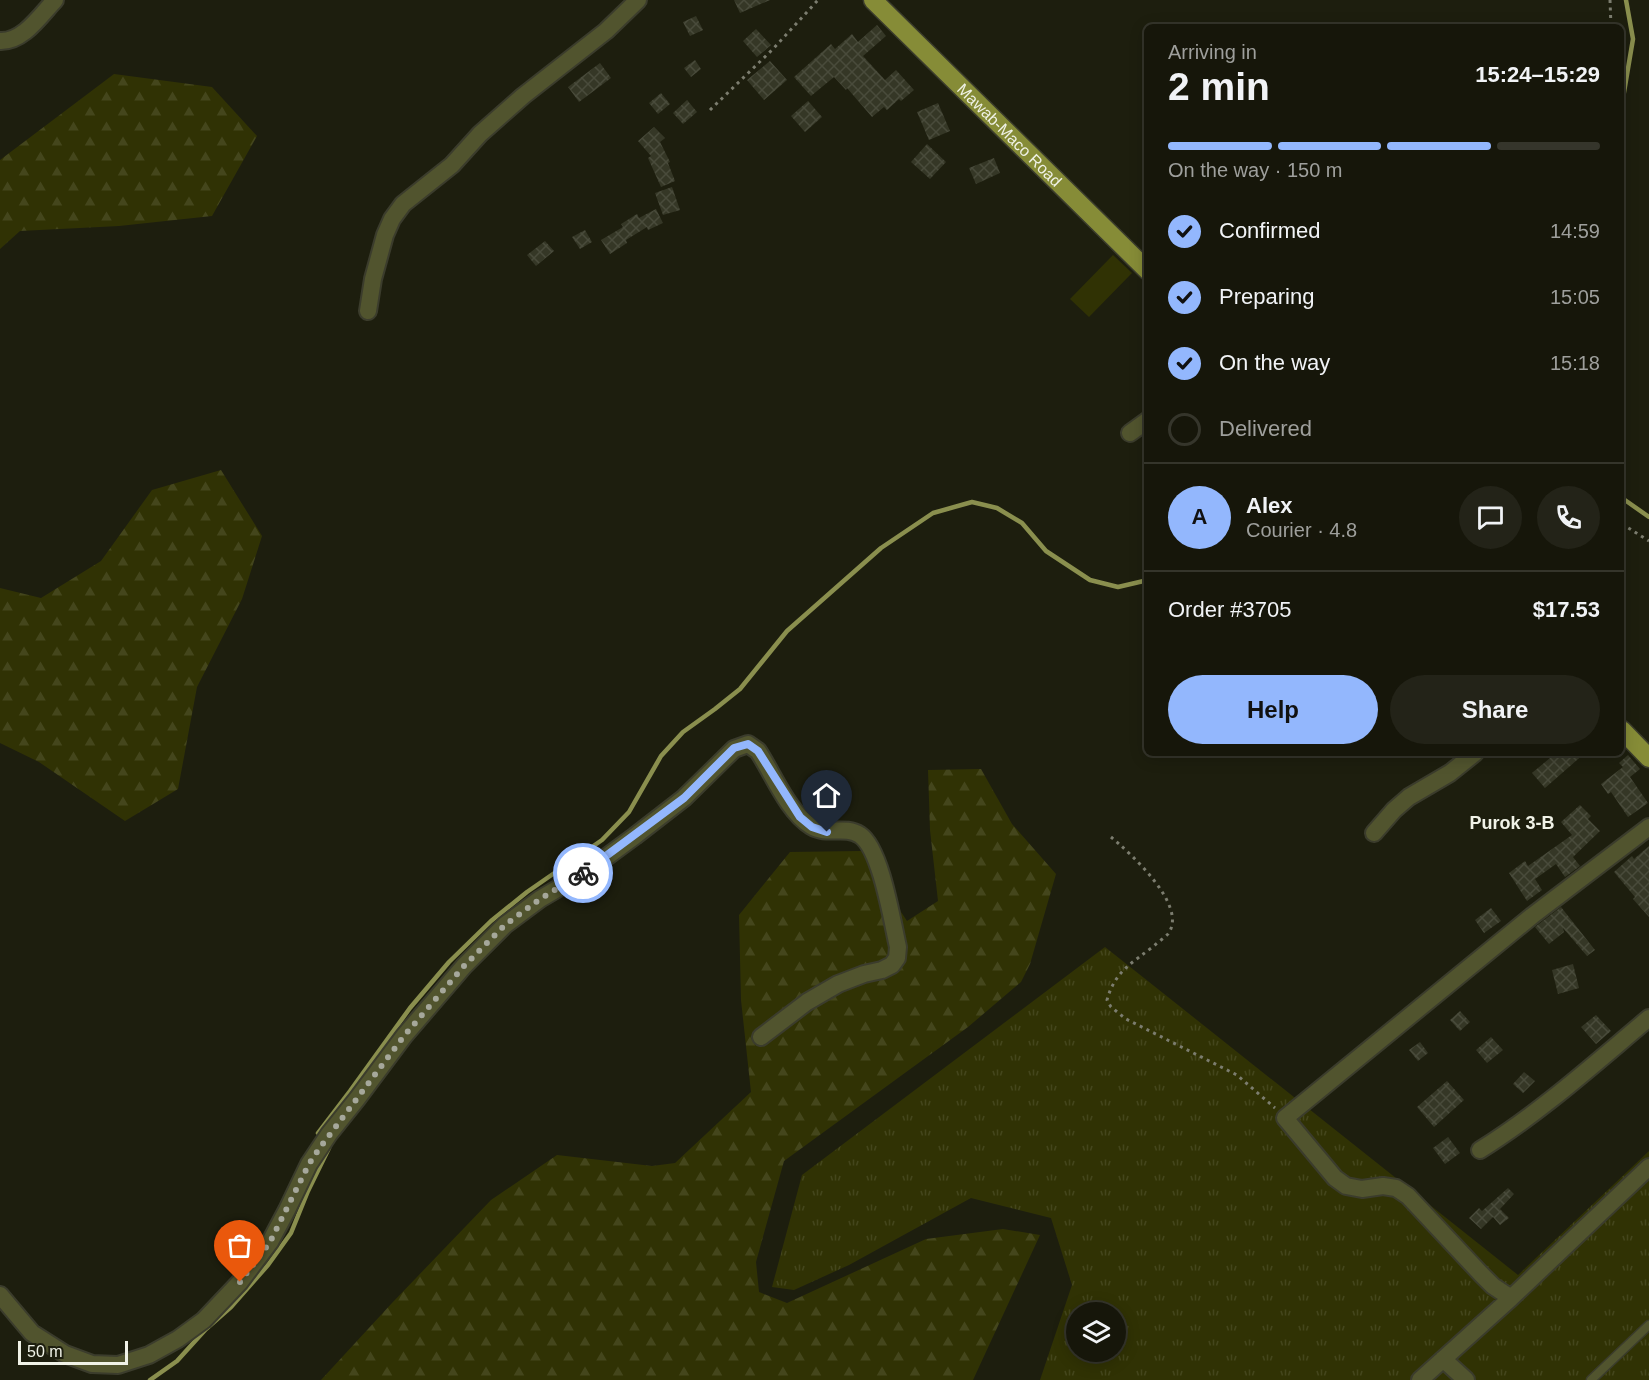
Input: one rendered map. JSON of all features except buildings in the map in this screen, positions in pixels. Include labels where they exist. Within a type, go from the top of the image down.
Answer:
[{"type":"main road","name":"Mawab-Maco Road","points":[[873,0],[1144,266]]},
{"type":"main road","points":[[1624,732],[1649,758]]},
{"type":"street","points":[[0,41],[9,41],[18,37],[55,0]]},
{"type":"street","points":[[368,311],[373,279],[385,235],[392,219],[403,204],[452,165],[480,134],[523,96],[606,31],[638,0]]},
{"type":"street","points":[[1130,433],[1144,423]]},
{"type":"street","points":[[0,1295],[33,1333],[64,1353],[92,1364],[118,1365],[149,1355],[204,1320],[240,1282],[270,1242],[309,1164],[329,1134],[404,1036],[464,966],[505,925],[540,899],[586,872],[635,836],[684,798],[734,748],[748,744],[758,751],[800,817],[812,827],[827,832],[844,830],[859,835],[869,844],[878,862],[898,947],[897,958],[892,965],[838,984],[807,1002],[761,1037]]},
{"type":"street","points":[[1374,833],[1409,796],[1450,773],[1471,756]]},
{"type":"street","points":[[1511,1298],[1493,1286],[1408,1196],[1396,1188],[1383,1186],[1362,1189],[1346,1186],[1335,1178],[1285,1118],[1523,923],[1649,826]]},
{"type":"street","points":[[1480,1150],[1536,1112],[1649,1018]]},
{"type":"street","points":[[1420,1380],[1511,1298],[1649,1167]]},
{"type":"street","points":[[1443,1359],[1466,1380]]},
{"type":"lane","points":[[1591,1380],[1649,1325]]},
{"type":"path","points":[[710,110],[773,49],[818,0]]},
{"type":"path","points":[[1610,0],[1611,24]]},
{"type":"path","points":[[1624,525],[1649,541]]},
{"type":"path","points":[[1111,837],[1130,852],[1147,871],[1172,912],[1172,928],[1167,935],[1128,963],[1116,978],[1107,1000],[1111,1007],[1126,1019],[1237,1075],[1270,1102],[1285,1118]]},
{"type":"green space","points":[[114,74],[212,87],[257,136],[212,216],[119,226],[20,231],[0,249],[0,160]]},
{"type":"green space","points":[[1113,255],[1132,273],[1089,317],[1070,299]]},
{"type":"green space","points":[[221,470],[262,536],[242,599],[197,687],[178,789],[125,821],[39,762],[0,743],[0,588],[41,598],[101,561],[152,490]]},
{"type":"green space","points":[[981,769],[1012,824],[1056,874],[1030,964],[1021,982],[968,1027],[784,1161],[756,1262],[759,1292],[787,1303],[926,1239],[1003,1229],[1040,1235],[973,1380],[321,1380],[491,1200],[557,1155],[652,1166],[675,1163],[751,1092],[741,1000],[739,915],[790,852],[861,851],[907,921],[938,901],[930,830],[928,770]]},
{"type":"green space","points":[[1105,947],[1518,1275],[1649,1151],[1649,1380],[1040,1380],[1066,1303],[1066,1362],[1126,1362],[1126,1302],[1066,1302],[1072,1285],[1051,1218],[971,1198],[849,1265],[794,1290],[772,1287],[802,1175]]},
{"type":"waterway","points":[[1624,92],[1633,39],[1626,0]]},
{"type":"waterway","points":[[1624,499],[1649,517]]},
{"type":"waterway","points":[[318,1133],[410,1008],[449,962],[491,921],[527,892],[602,840],[629,812],[661,756],[683,732],[740,689],[787,631],[881,548],[933,513],[972,502],[997,508],[1022,523],[1046,551],[1090,580],[1118,587],[1144,581]]},
{"type":"waterway","points":[[150,1380],[177,1361],[206,1329],[231,1307],[268,1265],[291,1233],[329,1148]]},
{"type":"way so far","points":[[240,1282],[270,1242],[309,1164],[329,1134],[404,1036],[464,966],[505,925],[540,899],[583,873]]},
{"type":"district","name":"Purok 3-B","points":[[1512,823]]},
{"type":"route","points":[[583,873],[684,798],[734,748],[748,744],[758,751],[800,817],[812,827],[827,832]]}]
